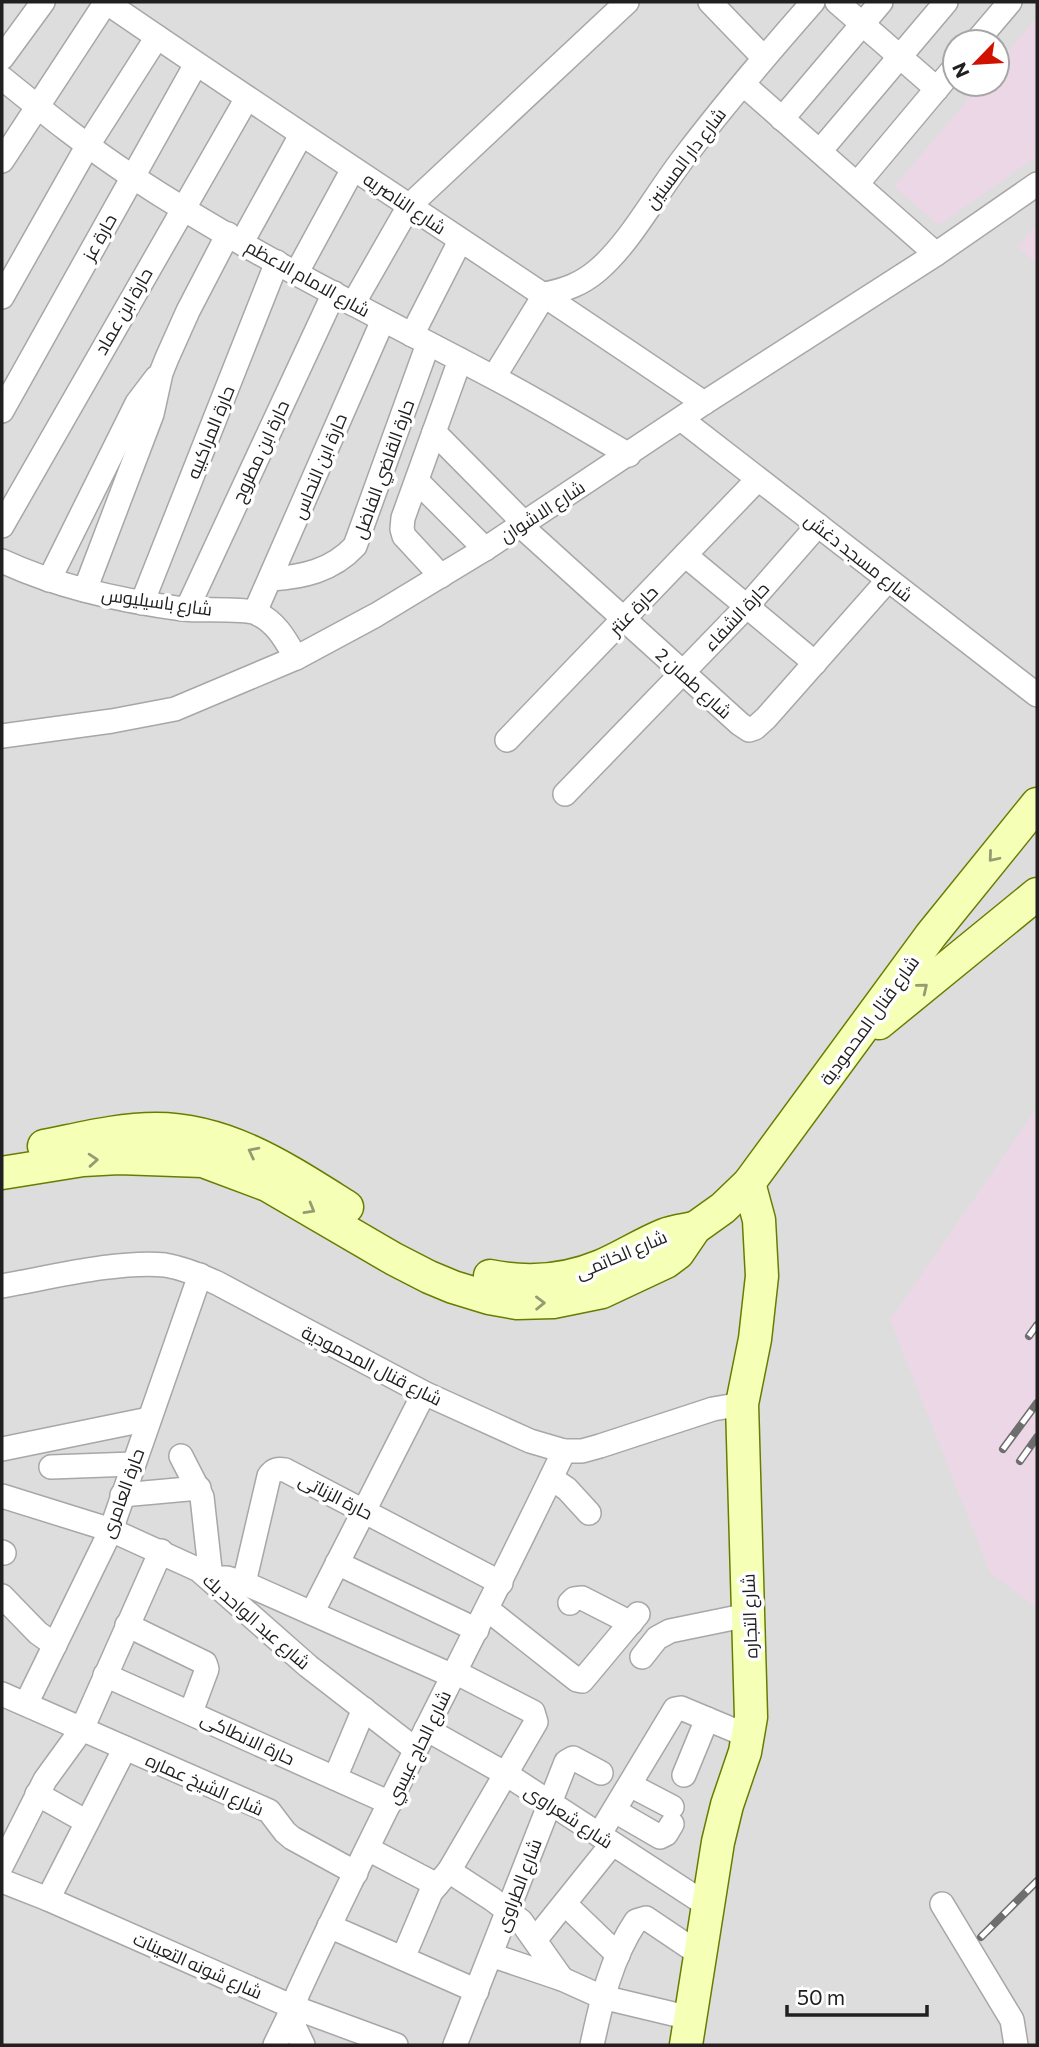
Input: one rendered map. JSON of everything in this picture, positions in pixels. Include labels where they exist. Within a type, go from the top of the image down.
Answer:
[{"type":"main road","name":"شارع قنال المحمودية","points":[[695,1228],[723,1208],[749,1183],[931,935],[1037,804]]},
{"type":"main road","points":[[851,1046],[1037,894]]},
{"type":"main road","name":"شارع الخاتمى","points":[[2,1153],[156,1129],[189,1132],[245,1147],[297,1176],[389,1235],[457,1268],[519,1281],[578,1274],[666,1233],[695,1228]]},
{"type":"main road","name":"شارع الخاتمى","points":[[2,1173],[83,1160],[119,1158],[203,1161],[267,1185],[429,1277],[489,1298],[517,1303],[553,1302],[602,1292],[666,1262],[687,1243],[695,1228]]},
{"type":"main road","name":"شارع التجاره","points":[[688,2032],[722,1823],[748,1737],[752,1690],[742,1404],[755,1339],[762,1276],[759,1220],[749,1183]]},
{"type":"street","points":[[2,58],[43,2]]},
{"type":"street","points":[[2,161],[106,2]]},
{"type":"street","name":"شارع الناصريه","points":[[106,2],[704,403]]},
{"type":"street","points":[[344,299],[409,206],[627,2]]},
{"type":"street","points":[[710,2],[764,58]]},
{"type":"street","name":"شارع دار المسنين","points":[[545,294],[565,290],[583,282],[612,256],[686,154],[813,2]]},
{"type":"street","points":[[836,2],[937,89]]},
{"type":"street","points":[[782,119],[881,2]]},
{"type":"street","points":[[820,151],[946,2]]},
{"type":"street","points":[[988,28],[1010,2]]},
{"type":"street","points":[[2,297],[88,145],[157,37]]},
{"type":"street","name":"حارة عز","points":[[2,411],[197,64]]},
{"type":"street","name":"شارع الامام الاعظم","points":[[2,78],[88,145],[182,208],[344,299],[494,377],[629,455]]},
{"type":"street","points":[[743,84],[936,254]]},
{"type":"street","points":[[857,184],[941,84]]},
{"type":"street","name":"حارة ابن عماد","points":[[2,526],[247,98]]},
{"type":"street","points":[[85,590],[152,414],[161,373],[188,311],[301,135]]},
{"type":"street","name":"حارة المراكبيه","points":[[142,603],[287,267],[354,169]]},
{"type":"street","name":"شارع الاشوان","points":[[2,736],[113,721],[175,709],[296,658],[376,615],[485,549],[704,403],[936,254],[1037,184]]},
{"type":"street","name":"حارة القاضي الفاضل","points":[[271,579],[299,578],[345,556],[355,546],[420,339],[460,241]]},
{"type":"street","points":[[494,377],[545,294]]},
{"type":"street","name":"حارة ابن مطروح","points":[[187,609],[344,299]]},
{"type":"street","name":"حارة ابن النحاس","points":[[255,612],[383,320]]},
{"type":"street","points":[[441,576],[404,536],[402,529],[416,481],[460,360]]},
{"type":"street","points":[[49,580],[137,403],[161,373]]},
{"type":"street","name":"شارع مسجد دغش","points":[[681,419],[1037,695]]},
{"type":"street","name":"شارع طمان 2","points":[[434,432],[522,524],[623,619],[749,730],[766,719],[888,580]]},
{"type":"street","name":"حارة عنتر","points":[[507,740],[758,479]]},
{"type":"street","points":[[416,481],[485,549]]},
{"type":"street","name":"حارة الشفاء","points":[[565,794],[747,606],[818,525]]},
{"type":"street","points":[[685,555],[815,663]]},
{"type":"street","name":"شارع باسيليوس","points":[[2,561],[49,580],[142,603],[187,609],[255,612]]},
{"type":"street","points":[[255,612],[277,628],[296,658]]},
{"type":"street","name":"شارع قنال المحمودية","points":[[2,1286],[146,1265],[165,1265],[200,1275],[424,1393],[530,1441],[564,1451],[582,1451],[713,1409],[742,1404]]},
{"type":"street","name":"حارة العامرى","points":[[26,1704],[111,1530],[200,1275]]},
{"type":"street","points":[[312,1613],[424,1393]]},
{"type":"street","points":[[2,1449],[149,1419]]},
{"type":"street","name":"شارع الحاج عيسي","points":[[275,2045],[415,1749],[501,1583],[564,1451]]},
{"type":"street","points":[[181,1456],[202,1497],[211,1578],[226,1578],[244,1583],[454,1674],[533,1712],[536,1717],[536,1722],[506,1774],[443,1878],[402,1958]]},
{"type":"street","points":[[51,1467],[133,1464]]},
{"type":"street","name":"حارة الزناتى","points":[[244,1583],[269,1476],[273,1471],[285,1470],[501,1583]]},
{"type":"street","points":[[551,1478],[567,1489],[589,1513]]},
{"type":"street","points":[[122,1495],[198,1488]]},
{"type":"street","name":"شارع عبد الواحد بك","points":[[2,1496],[111,1530],[160,1551],[211,1578],[304,1674],[364,1709],[415,1749]]},
{"type":"street","points":[[2,1865],[37,1794],[82,1729],[160,1551]]},
{"type":"street","points":[[337,1563],[482,1620],[582,1681],[635,1618],[582,1598],[574,1599],[570,1603]]},
{"type":"street","points":[[2,1596],[38,1633],[55,1645]]},
{"type":"street","points":[[642,1657],[657,1638],[670,1631],[748,1615]]},
{"type":"street","points":[[127,1625],[205,1663],[207,1669],[191,1712]]},
{"type":"street","name":"حارة الانطاكى","points":[[105,1675],[390,1803]]},
{"type":"street","name":"شارع الشيخ عماره","points":[[2,1694],[269,1811],[292,1838],[356,1873]]},
{"type":"street","points":[[535,1940],[565,1904],[606,1839],[615,1811],[675,1709],[681,1708],[748,1737]]},
{"type":"street","points":[[335,1778],[364,1709]]},
{"type":"street","points":[[684,1775],[707,1719]]},
{"type":"street","name":"شارع شعراوى","points":[[426,1729],[506,1774],[710,1907]]},
{"type":"street","points":[[48,1899],[125,1748]]},
{"type":"street","name":"شارع الطراوى","points":[[455,2045],[569,1759],[573,1758],[601,1773]]},
{"type":"street","points":[[615,1811],[660,1837],[666,1834],[672,1816],[630,1785]]},
{"type":"street","points":[[37,1794],[87,1822]]},
{"type":"street","points":[[368,1849],[443,1878],[509,1911],[521,1921],[562,1979]]},
{"type":"street","name":"شارع شونه التعينات","points":[[2,1881],[48,1899],[291,2011],[396,2045]]},
{"type":"street","points":[[565,1904],[618,1955]]},
{"type":"street","points":[[942,1904],[1012,2020],[1016,2045]]},
{"type":"street","points":[[592,2045],[602,1997],[618,1955],[636,1921],[646,1918],[701,1955]]},
{"type":"street","points":[[329,1926],[477,1991]]},
{"type":"street","points":[[491,1955],[562,1979],[688,2032]]},
{"type":"street","points":[[291,2011],[303,2045]]},
{"type":"shaded area","points":[[2,2],[1037,2],[1037,2045],[2,2045]]},
{"type":"shaded area","points":[[1037,17],[1037,156],[939,225],[894,187],[969,98],[1011,98],[1011,48]]},
{"type":"shaded area","points":[[1037,224],[1037,264],[1018,247]]},
{"type":"shaded area","points":[[1037,1108],[1037,1608],[990,1572],[890,1320]]},
{"type":"railway","points":[[1029,1336],[1037,1325]]},
{"type":"railway","points":[[1003,1449],[1037,1403]]},
{"type":"railway","points":[[1020,1461],[1037,1437]]},
{"type":"railway","points":[[981,1937],[1037,1881]]}]
